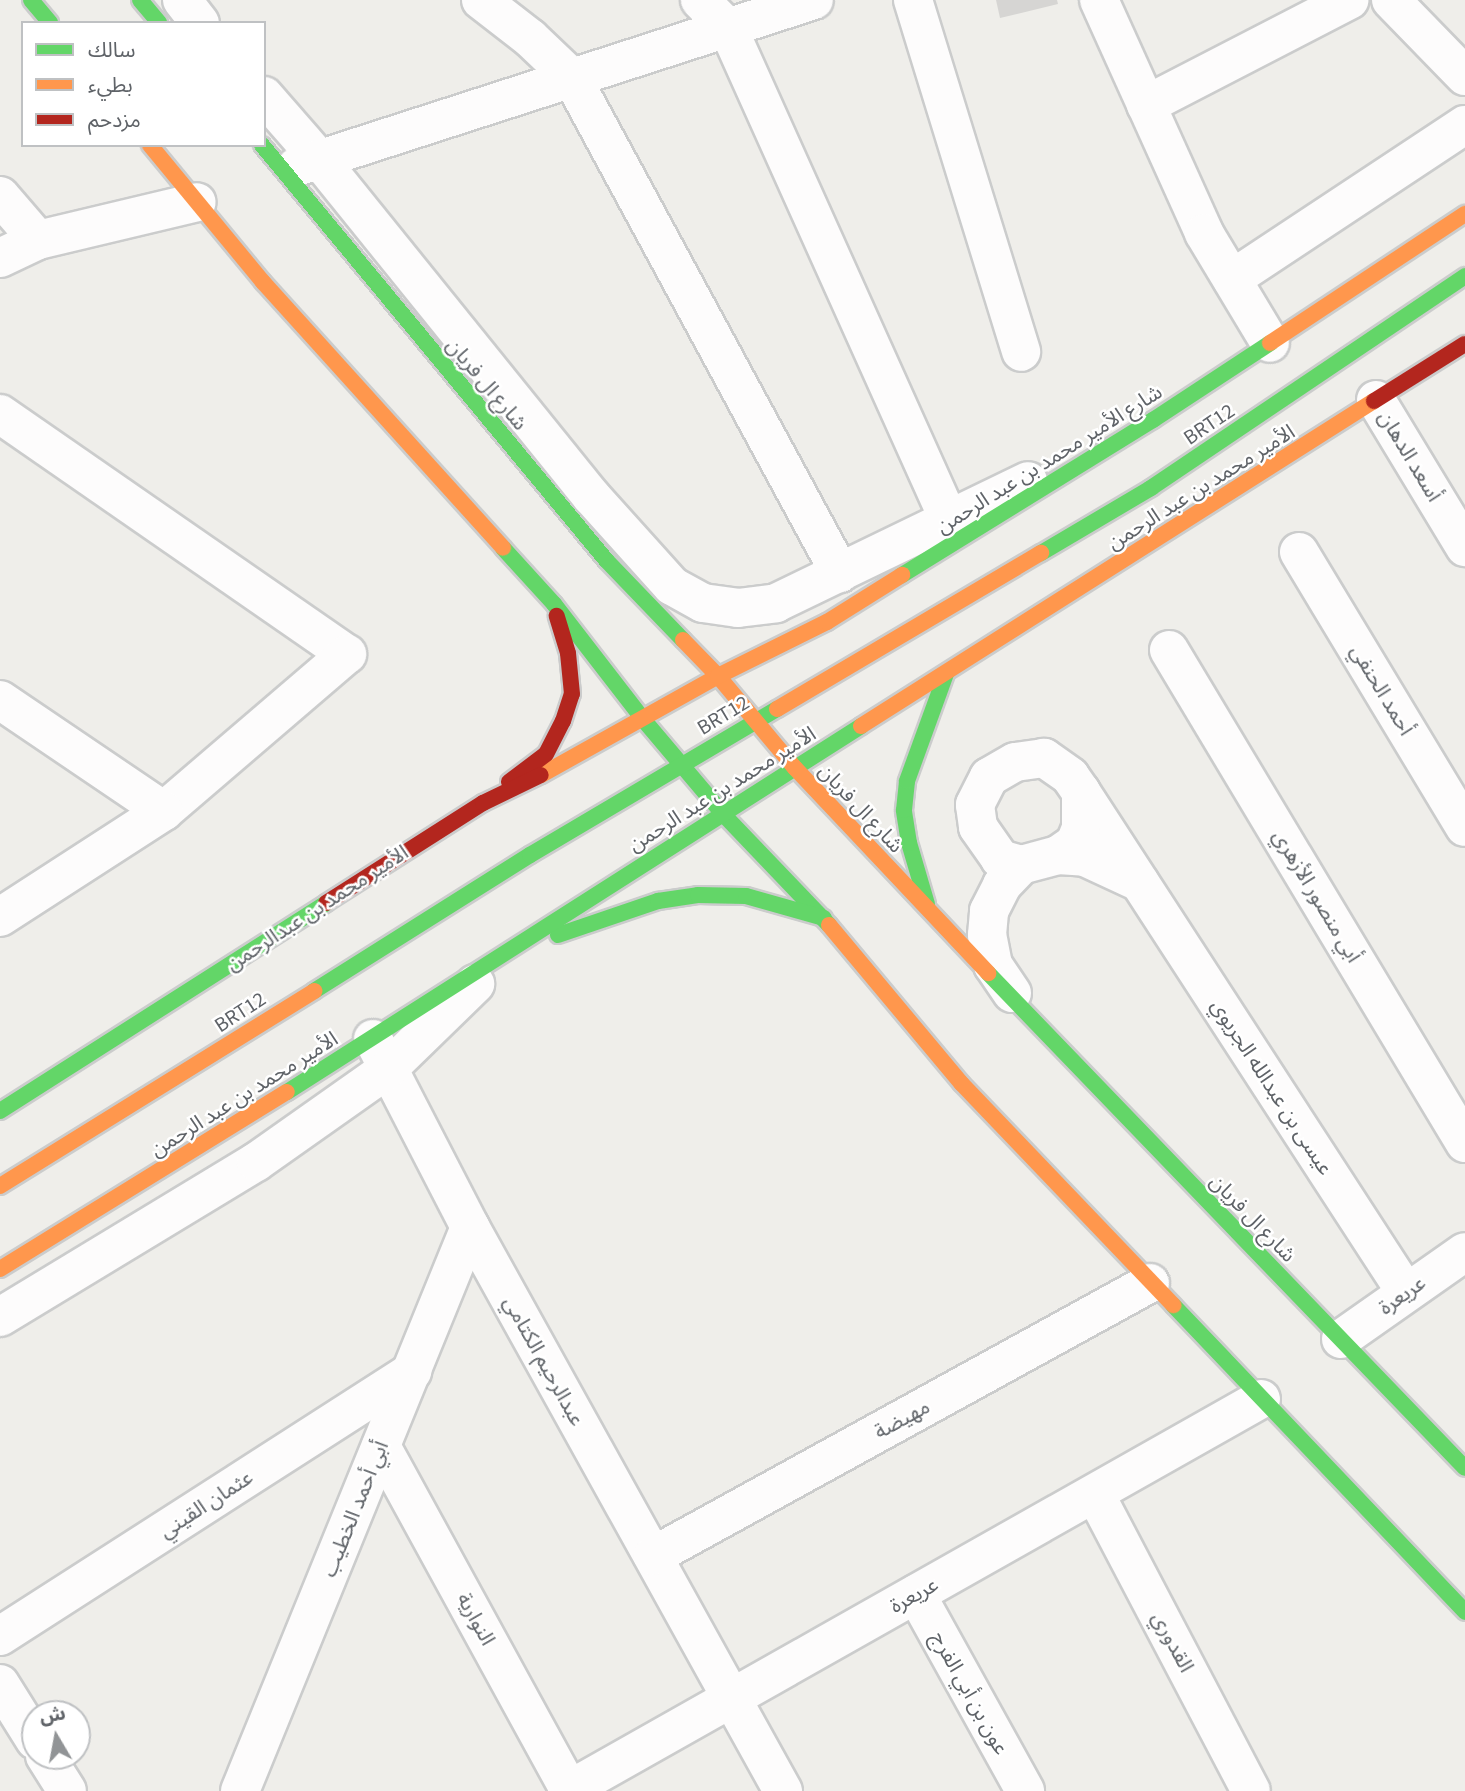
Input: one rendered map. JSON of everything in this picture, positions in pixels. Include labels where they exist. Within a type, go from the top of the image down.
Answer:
[{"type":"main road","points":[[31,0],[48,21]]},
{"type":"main road","points":[[140,0],[157,21]]},
{"type":"main road","points":[[152,147],[273,293],[554,604],[642,718],[723,814],[824,918],[961,1084],[1465,1612]]},
{"type":"main road","name":"شارع ال فريان","points":[[272,158],[606,560],[718,676],[795,768],[930,913],[1465,1468]]},
{"type":"main road","name":"شارع الأمير محمد بن عبد الرحمن","points":[[642,718],[718,676],[827,622],[1153,420],[1465,214]]},
{"type":"main road","name":"BRT12","points":[[0,1186],[107,1122],[349,966],[681,764],[1151,488],[1465,276]]},
{"type":"main road","name":"الأمير محمد بن عبد الرحمن","points":[[508,953],[1465,344]]},
{"type":"main road","points":[[533,472],[591,496]]},
{"type":"main road","points":[[483,803],[546,754],[563,721],[572,694],[568,653],[554,604]]},
{"type":"main road","points":[[930,913],[909,842],[904,810],[907,781],[946,674]]},
{"type":"main road","name":"الأمير محمد بن عبدالرحمن","points":[[0,1111],[483,803],[530,781],[642,718]]},
{"type":"main road","points":[[508,953],[658,901],[698,895],[746,896],[824,918]]},
{"type":"main road","name":"الأمير محمد بن عبد الرحمن","points":[[0,1269],[381,1054]]},
{"type":"street","points":[[182,0],[198,21]]},
{"type":"street","points":[[208,21],[220,0]]},
{"type":"street","points":[[481,0],[530,38],[572,78],[840,573]]},
{"type":"street","points":[[700,0],[728,28],[949,520]]},
{"type":"street","points":[[272,158],[319,159],[814,0]]},
{"type":"street","points":[[913,0],[1021,352]]},
{"type":"street","points":[[1099,0],[1204,233],[1270,343]]},
{"type":"street","points":[[1146,105],[1349,0]]},
{"type":"street","points":[[1391,0],[1465,76]]},
{"type":"street","points":[[266,98],[319,159],[591,496],[672,586],[703,603],[738,608],[776,603],[1153,420]]},
{"type":"street","points":[[1232,279],[1465,125]]},
{"type":"street","points":[[0,196],[38,240]]},
{"type":"street","points":[[0,258],[38,240],[197,202]]},
{"type":"street","name":"أسعد الدهان","points":[[1376,400],[1465,547]]},
{"type":"street","points":[[0,414],[347,654],[164,811],[0,917]]},
{"type":"street","name":"أحمد الحنفي","points":[[1299,552],[1465,827]]},
{"type":"street","name":"أبي منصور الأزهري","points":[[1169,650],[1465,1143]]},
{"type":"street","points":[[0,700],[164,811]]},
{"type":"street","points":[[1021,865],[1000,859],[978,827],[975,805],[989,777],[1015,762],[1044,758],[1070,776],[1081,792],[1082,828],[1075,843],[1058,855]]},
{"type":"street","name":"عيسى بن عبدالله الجريوي","points":[[1081,792],[1405,1291]]},
{"type":"street","points":[[1025,1012],[993,965],[987,934],[989,911],[1002,884],[1021,865],[1058,855],[1085,857],[1139,882]]},
{"type":"street","points":[[0,1317],[256,1161],[381,1054],[508,953]]},
{"type":"street","name":"عبدالرحيم الكتامي","points":[[381,1054],[470,1227],[783,1791]]},
{"type":"street","name":"أبي أحمد الخطيب","points":[[240,1791],[470,1227]]},
{"type":"street","name":"عريعرة","points":[[1340,1339],[1405,1291],[1465,1252]]},
{"type":"street","name":"مهيضة","points":[[653,1556],[1150,1283]]},
{"type":"street","name":"عثمان القيني","points":[[0,1636],[412,1371]]},
{"type":"street","name":"عريعرة","points":[[569,1790],[1261,1399]]},
{"type":"street","name":"النوارية","points":[[381,1446],[569,1790]]},
{"type":"street","name":"القدوري","points":[[1095,1494],[1251,1791]]},
{"type":"street","name":"عون بن أبي الفرج","points":[[916,1594],[1024,1791]]},
{"type":"street","points":[[0,1684],[21,1718]]},
{"type":"street","points":[[54,1770],[67,1791]]},
{"type":"building","points":[[996,0],[1057,0],[1058,4],[1000,18]]},
{"type":"traffic: fast","points":[[31,0],[48,21]]},
{"type":"traffic: fast","points":[[140,0],[157,21]]},
{"type":"traffic: fast","points":[[264,147],[606,560],[683,640]]},
{"type":"traffic: fast","points":[[1041,553],[1151,488],[1465,276]]},
{"type":"traffic: fast","points":[[902,575],[1153,420],[1270,343]]},
{"type":"traffic: fast","points":[[503,548],[554,604],[642,718],[723,814],[829,925]]},
{"type":"traffic: fast","points":[[927,904],[909,843],[904,810],[907,781],[946,674]]},
{"type":"traffic: fast","points":[[314,991],[530,855],[777,709]]},
{"type":"traffic: fast","points":[[287,1092],[861,726]]},
{"type":"traffic: fast","points":[[558,935],[658,901],[698,895],[746,896],[824,918]]},
{"type":"traffic: fast","points":[[0,1111],[326,903]]},
{"type":"traffic: fast","points":[[988,973],[1465,1468]]},
{"type":"traffic: fast","points":[[1173,1305],[1465,1612]]},
{"type":"traffic: slow","points":[[152,147],[263,282],[503,548]]},
{"type":"traffic: slow","points":[[1270,343],[1465,214]]},
{"type":"traffic: slow","points":[[861,726],[1374,401]]},
{"type":"traffic: slow","points":[[777,709],[1041,553]]},
{"type":"traffic: slow","points":[[541,775],[718,676],[827,622],[902,575]]},
{"type":"traffic: slow","points":[[683,640],[718,676],[795,768],[988,973]]},
{"type":"traffic: slow","points":[[829,925],[962,1084],[1173,1305]]},
{"type":"traffic: slow","points":[[0,1186],[314,991]]},
{"type":"traffic: slow","points":[[0,1269],[287,1092]]},
{"type":"traffic: jam","points":[[1374,401],[1465,344]]},
{"type":"traffic: jam","points":[[509,782],[546,754],[563,721],[572,694],[568,653],[557,616]]},
{"type":"traffic: jam","points":[[326,903],[483,803],[541,775]]}]
